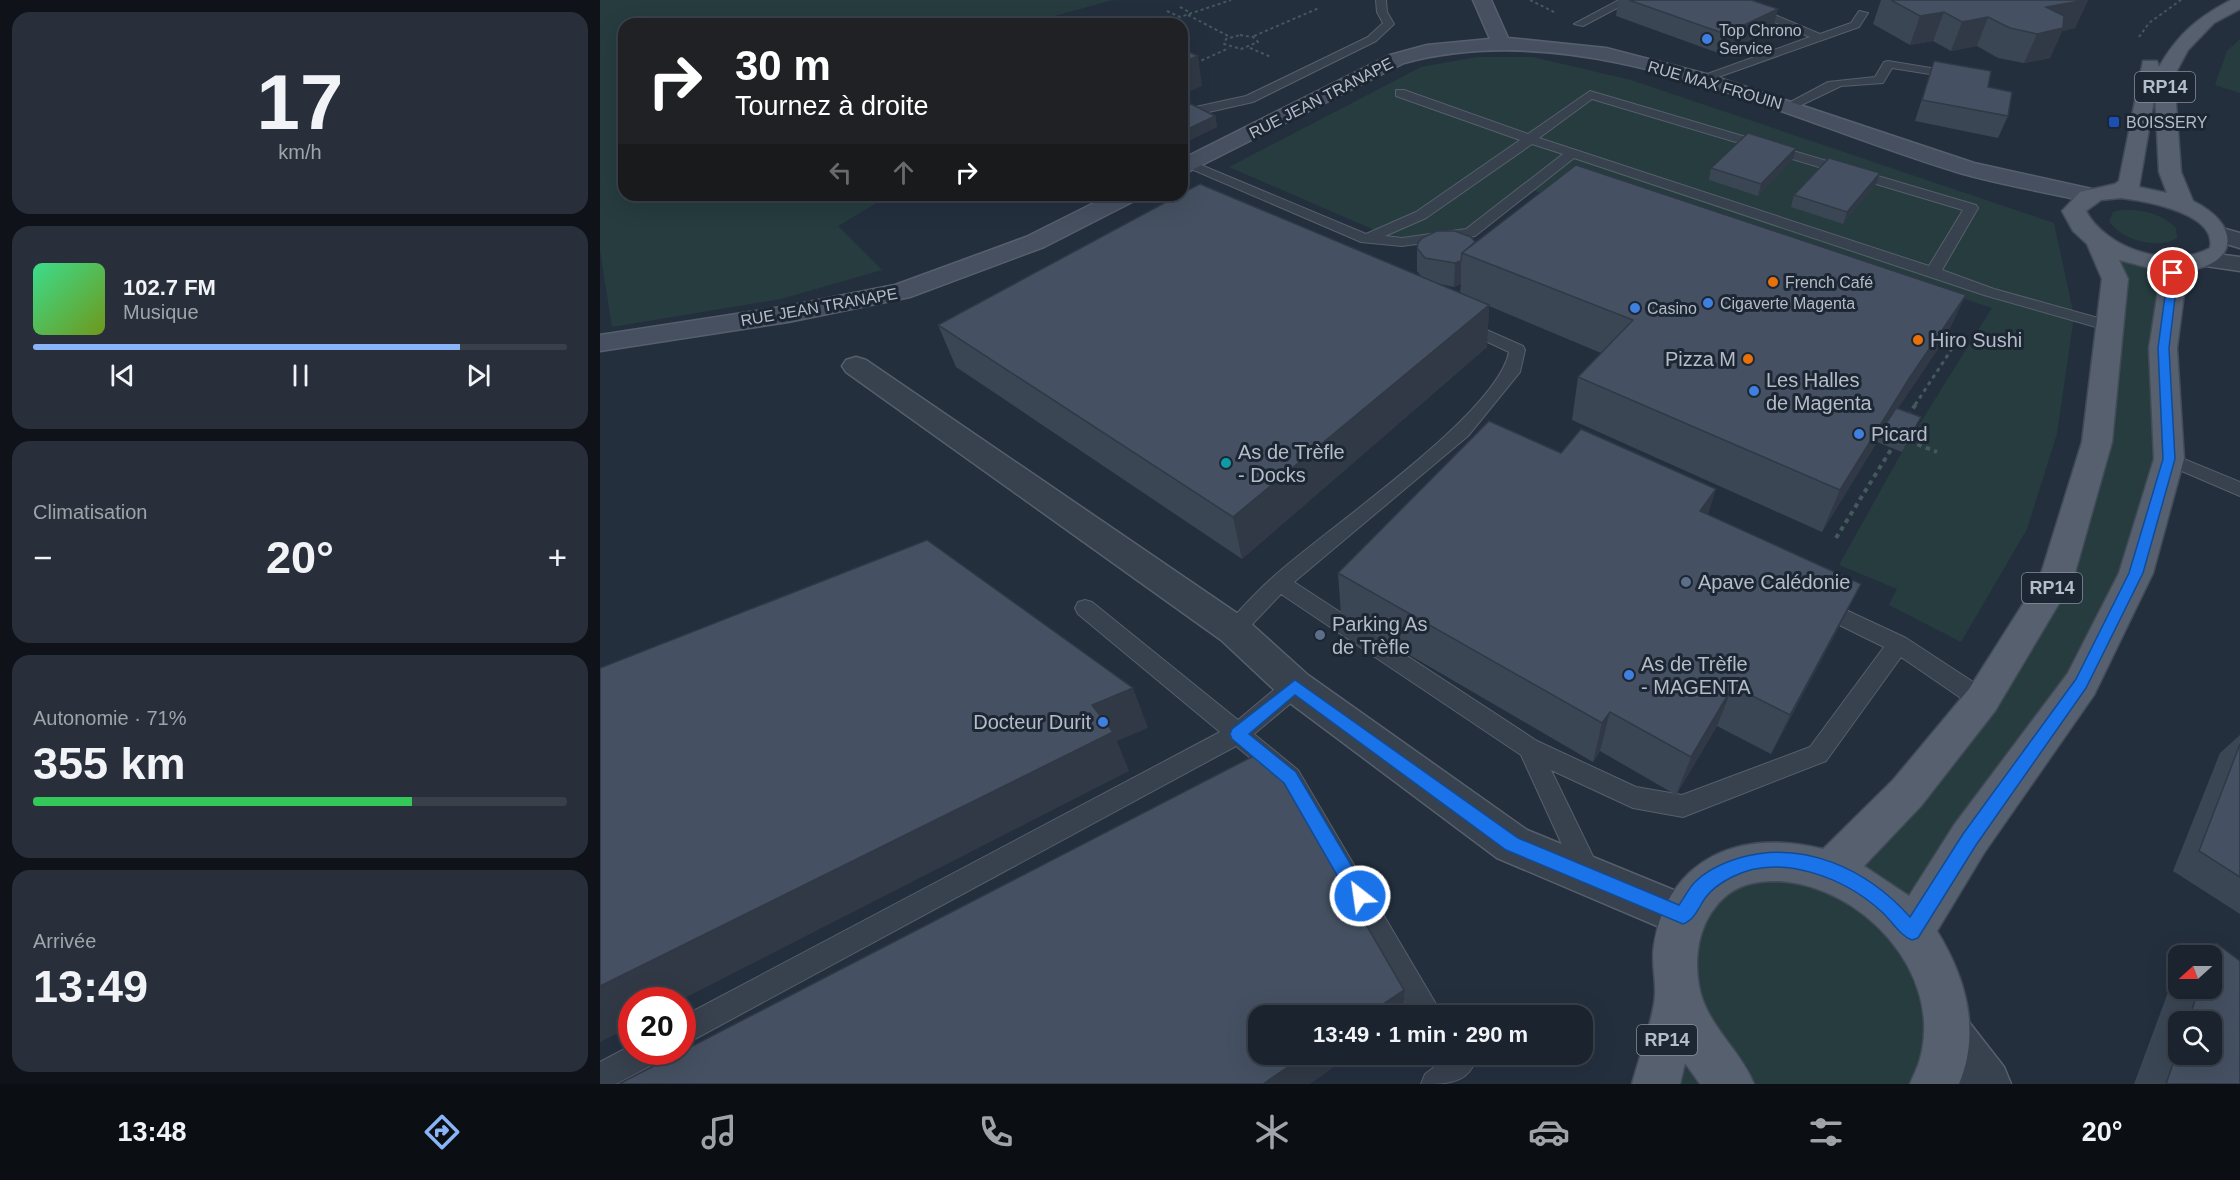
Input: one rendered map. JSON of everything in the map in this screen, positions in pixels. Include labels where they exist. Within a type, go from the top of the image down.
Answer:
[{"type":"main road","points":[[1482,0],[1501,43]]},
{"type":"main road","name":"RP14","points":[[2121,191],[2130,183],[2151,62],[2173,31],[2217,0]]},
{"type":"main road","name":"RP14","points":[[2182,205],[2170,172],[2164,76],[2180,47],[2208,19],[2240,2]]},
{"type":"main road","name":"RUE MAX FROUIN","points":[[1501,43],[1605,54],[1703,79],[1968,168],[2088,195]]},
{"type":"main road","name":"RUE JEAN TRANAPE","points":[[1189,168],[1397,59],[1427,51],[1501,43]]},
{"type":"main road","name":"RUE MAX FROUIN","points":[[1968,168],[2087,231]]},
{"type":"main road","points":[[2121,191],[2141,193],[2182,205],[2208,219],[2231,238],[2224,245],[2220,254],[2192,262],[2134,257],[2087,231],[2074,211],[2078,202],[2088,195],[2121,191]]},
{"type":"main road","name":"RUE JEAN TRANAPE","points":[[600,344],[901,292],[1035,242],[1114,201]]},
{"type":"main road","name":"RP14","points":[[1832,870],[1902,799],[1982,700],[2056,580],[2097,442],[2115,279],[2087,231]]},
{"type":"main road","points":[[1912,931],[1970,839],[2081,684],[2136,573],[2169,459],[2163,348],[2192,262]]},
{"type":"main road","points":[[1730,1084],[1697,1041],[1678,995],[1674,952],[1683,915],[1701,888],[1728,870],[1759,860],[1794,860],[1832,870],[1861,885],[1888,906],[1912,931],[1932,963],[1944,998],[1948,1034],[1942,1071],[1934,1084]]},
{"type":"main road","name":"RP14","points":[[1656,1084],[1678,995]]},
{"type":"street","points":[[2192,262],[2240,264]]},
{"type":"street","points":[[856,366],[1234,630],[1295,686],[1512,844],[1683,915]]},
{"type":"street","points":[[1948,1034],[1987,1084]]},
{"type":"lane","points":[[1188,113],[1249,99],[1372,39],[1389,24],[1382,12],[1381,0]]},
{"type":"lane","points":[[1579,24],[1627,0]]},
{"type":"lane","points":[[1743,6],[1819,37]]},
{"type":"lane","points":[[1703,79],[1855,25],[1863,13]]},
{"type":"lane","points":[[1789,106],[1825,85],[1852,81],[1879,81],[1888,63],[1959,76]]},
{"type":"lane","points":[[1400,93],[1530,139],[1989,292],[2110,326]]},
{"type":"lane","points":[[1349,251],[1366,239],[1421,215],[1590,94],[1971,208],[1933,272]]},
{"type":"lane","points":[[1189,168],[1366,239],[1402,242],[1470,233],[1572,153]]},
{"type":"lane","points":[[1234,630],[1279,583],[1462,432],[1514,368],[1517,350],[1452,319]]},
{"type":"lane","points":[[1462,432],[1483,443]]},
{"type":"lane","points":[[1434,454],[1453,464]]},
{"type":"lane","points":[[2169,459],[2240,489]]},
{"type":"lane","points":[[1279,583],[1529,748],[1633,797],[1683,806],[1729,786],[1818,754],[1898,644]]},
{"type":"lane","points":[[1801,597],[1898,644],[1982,700]]},
{"type":"lane","points":[[1085,608],[1290,777],[1424,1005]]},
{"type":"lane","points":[[696,1024],[1238,734],[1295,686]]},
{"type":"lane","points":[[1529,748],[1590,877]]},
{"type":"lane","points":[[600,1077],[623,1065]]},
{"type":"lane","points":[[1435,1084],[1458,1065]]},
{"type":"path","points":[[1167,11],[1180,17],[1231,0]]},
{"type":"path","points":[[1180,7],[1192,13]]},
{"type":"path","points":[[1187,15],[1230,37],[1253,37],[1319,8]]},
{"type":"path","points":[[1229,48],[1224,44],[1230,37]]},
{"type":"path","points":[[1191,65],[1229,48],[1245,49],[1254,46],[1258,42],[1253,37]]},
{"type":"path","points":[[1902,424],[1959,338],[1937,329]]},
{"type":"path","points":[[1909,441],[1937,452]]},
{"type":"path","points":[[1836,538],[1892,448]]},
{"type":"green space","points":[[600,0],[1113,0],[1047,18],[618,18],[618,201],[880,201],[838,226],[882,270],[781,299],[612,327],[600,250]]},
{"type":"green space","points":[[2240,39],[2240,93],[2215,85],[2227,51]]},
{"type":"green space","points":[[1477,57],[1533,57],[1631,80],[2054,223],[2074,316],[2057,434],[2027,529],[1961,642],[1889,605],[1897,589],[1839,565],[1902,452],[1992,308],[1751,228],[1571,205],[1528,188],[1470,233],[1402,242],[1229,167],[1421,67]]},
{"type":"green space","points":[[2136,210],[2157,215],[2176,228],[2177,238],[2160,243],[2150,243],[2131,238],[2115,228],[2109,221],[2113,212]]},
{"type":"green space","points":[[2120,260],[2160,271],[2170,290],[2169,459],[2136,573],[1912,931],[1987,1084],[1656,1084],[1701,888],[1832,869],[2056,580]]},
{"type":"building","points":[[1629,0],[1751,0],[1778,9],[1725,34]]},
{"type":"building","points":[[1891,0],[2086,0],[2046,7],[2064,16],[2063,28],[2037,34],[2010,28],[1988,17],[1962,22],[1944,12],[1920,16]]},
{"type":"building","points":[[1188,52],[1198,56],[1188,60]]},
{"type":"building","points":[[1934,61],[1991,71],[1988,87],[2012,92],[2008,116],[1922,100]]},
{"type":"building","points":[[1191,104],[1215,116],[1188,129],[1188,105]]},
{"type":"building","points":[[1748,133],[1796,148],[1761,184],[1711,168]]},
{"type":"building","points":[[1829,158],[1880,173],[1847,212],[1794,195]]},
{"type":"building","name":"Les Halles de Magenta","points":[[1576,165],[1966,295],[1910,377],[1840,490],[1578,377],[1633,320],[1462,253]]},
{"type":"building","name":"As de Trèfle - Docks","points":[[1200,184],[1489,305],[1233,517],[938,325],[1168,201],[1188,201],[1188,190]]},
{"type":"building","points":[[1437,231],[1455,231],[1471,237],[1475,242],[1462,253],[1461,261],[1455,263],[1425,258],[1417,248],[1418,243],[1422,238]]},
{"type":"building","points":[[1896,408],[1921,417],[1908,440],[1882,430]]},
{"type":"building","name":"As de Trèfle - MAGENTA","points":[[1489,421],[1561,453],[1581,429],[1716,489],[1700,511],[1861,584],[1790,715],[1733,686],[1691,757],[1610,712],[1602,723],[1338,573]]},
{"type":"building","points":[[927,540],[1133,688],[1092,705],[1113,732],[600,986],[600,668]]},
{"type":"building","points":[[2240,744],[2240,877],[2199,851]]},
{"type":"building","points":[[1265,750],[1404,990],[1382,1005],[1248,1005],[1248,1065],[1291,1065],[1263,1084],[619,1084],[656,1065],[696,1065],[696,1044]]},
{"type":"building","points":[[2222,948],[2240,961],[2240,1084],[2166,1084],[2173,1065],[2222,1065],[2222,1011],[2192,1011],[2195,999],[2222,999]]},
{"type":"place","name":"Top Chrono Service","points":[[1707,39]]},
{"type":"place","name":"BOISSERY","points":[[2114,122]]},
{"type":"place","name":"French Café","points":[[1773,282]]},
{"type":"place","name":"Cigaverte Magenta","points":[[1708,303]]},
{"type":"place","name":"Casino","points":[[1635,308]]},
{"type":"place","name":"Hiro Sushi","points":[[1918,340]]},
{"type":"place","name":"Pizza M","points":[[1748,359]]},
{"type":"place","name":"Les Halles de Magenta","points":[[1754,391]]},
{"type":"place","name":"Picard","points":[[1859,434]]},
{"type":"place","name":"As de Trèfle - Docks","points":[[1226,463]]},
{"type":"place","name":"Apave Calédonie","points":[[1686,582]]},
{"type":"place","name":"Parking As de Trèfle","points":[[1320,635]]},
{"type":"place","name":"As de Trèfle - MAGENTA","points":[[1629,675]]},
{"type":"place","name":"Docteur Durit","points":[[1103,722]]},
{"type":"route","points":[[1360,896],[1290,777],[1238,734],[1295,686],[1512,844],[1683,915],[1701,888],[1728,870],[1759,860],[1794,860],[1832,870],[1861,885],[1888,906],[1912,931],[1970,839],[2081,684],[2136,573],[2169,459],[2163,348],[2173,273]]}]
